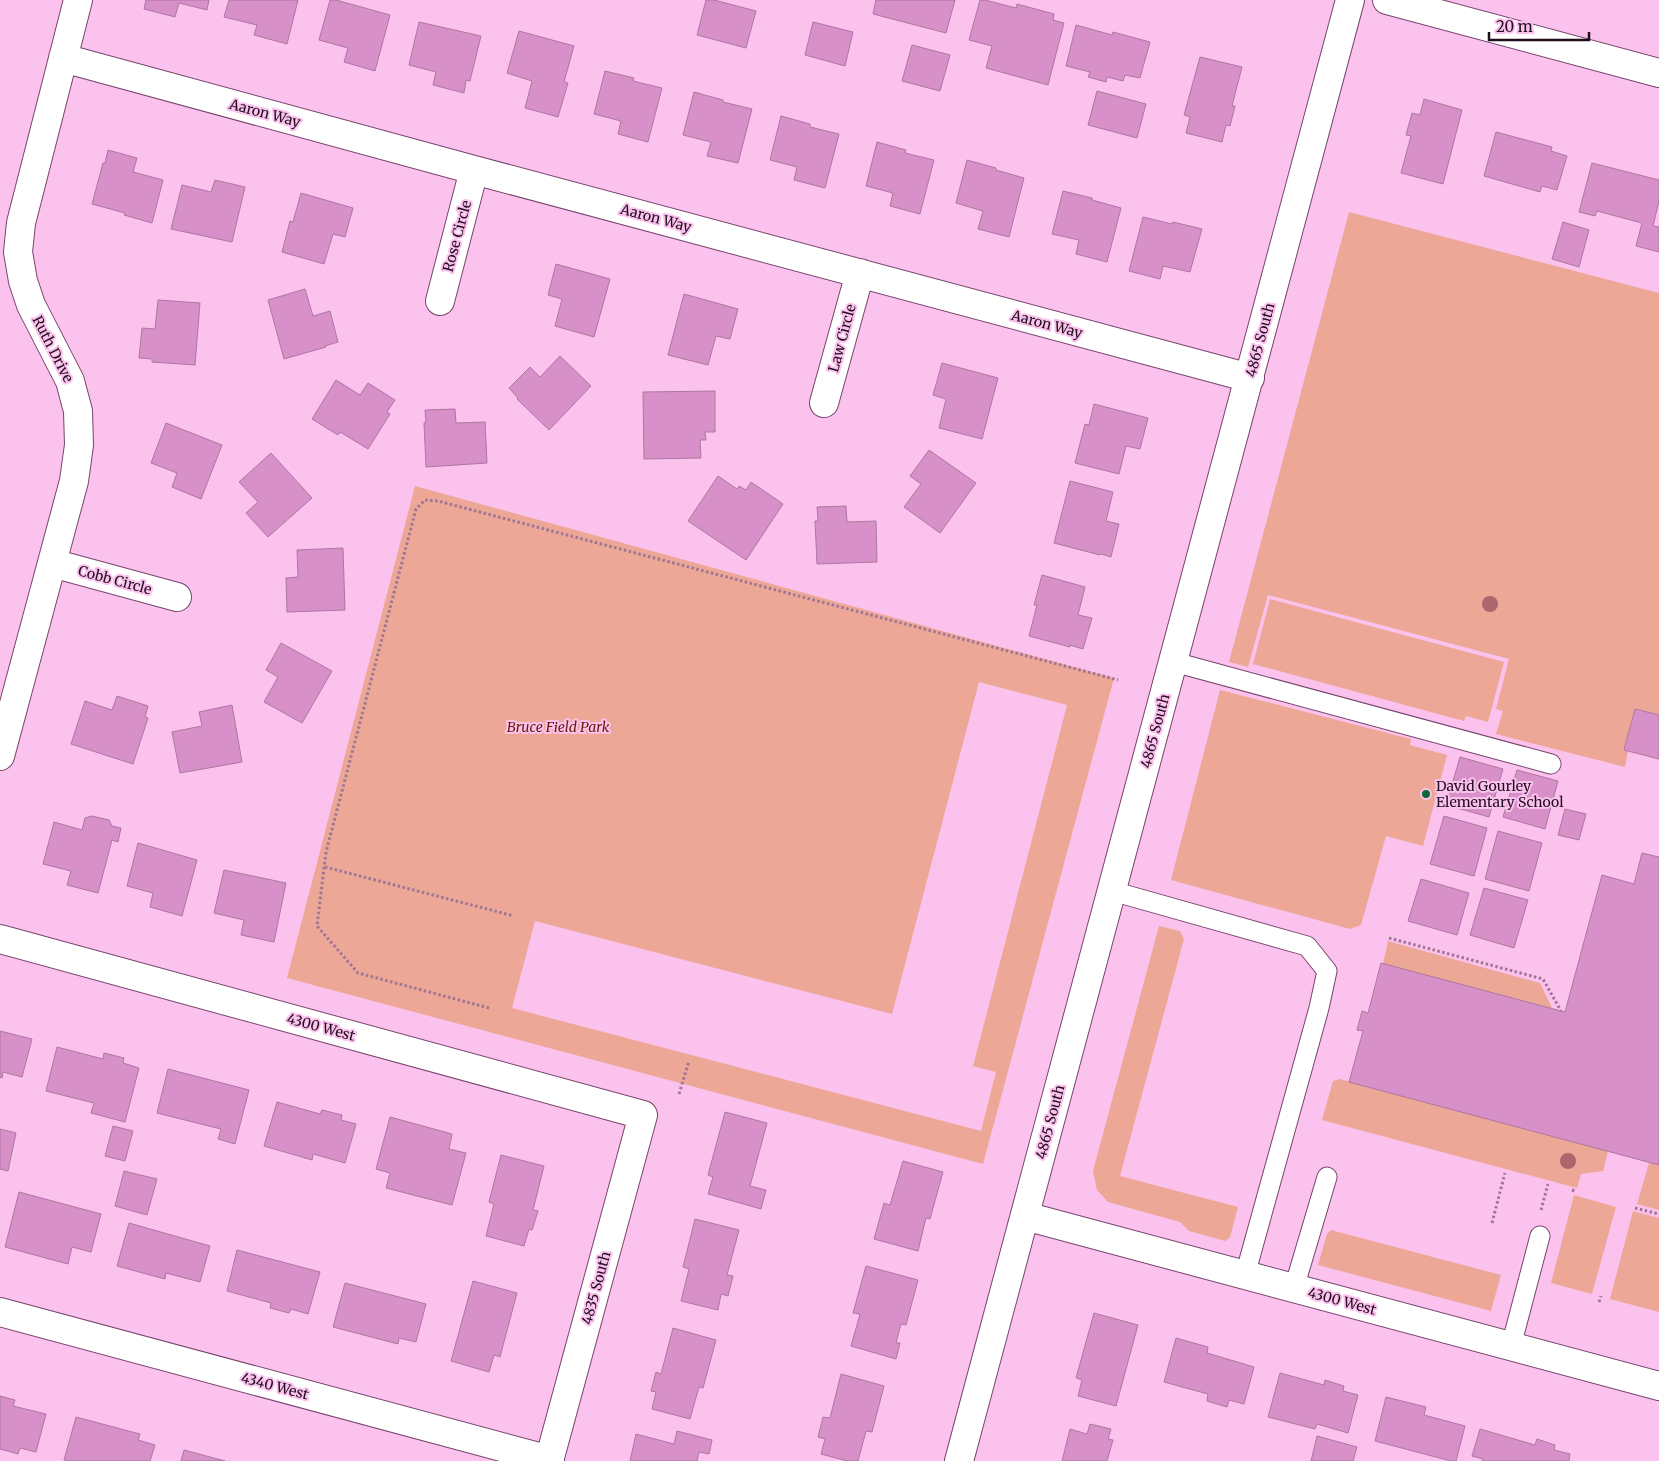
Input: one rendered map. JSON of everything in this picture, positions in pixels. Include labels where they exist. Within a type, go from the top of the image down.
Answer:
[{"type":"street","name":"Ruth Drive","points":[[0,756],[74,481],[79,445],[78,410],[70,381],[31,305],[23,281],[18,252],[21,223],[78,0]]},
{"type":"street","name":"4865 South","points":[[959,1461],[1350,0]]},
{"type":"street","points":[[1387,0],[1659,73]]},
{"type":"street","name":"Aaron Way","points":[[63,58],[1250,378]]},
{"type":"street","name":"Rose Circle","points":[[440,301],[474,170]]},
{"type":"street","name":"Law Circle","points":[[824,404],[860,272]]},
{"type":"street","name":"Cobb Circle","points":[[52,563],[177,597]]},
{"type":"street","name":"4300 West","points":[[0,939],[643,1115]]},
{"type":"street","name":"4835 South","points":[[549,1460],[643,1115]]},
{"type":"street","name":"4300 West","points":[[1025,1216],[1659,1386]]},
{"type":"street","name":"4340 West","points":[[0,1312],[549,1460]]},
{"type":"lane","points":[[1174,662],[1551,764]]},
{"type":"lane","points":[[1112,891],[1307,946],[1327,972],[1319,1008],[1245,1275]]},
{"type":"lane","points":[[1294,1288],[1327,1177]]},
{"type":"lane","points":[[1511,1346],[1540,1236]]},
{"type":"path","points":[[489,1008],[358,973],[317,926],[326,852],[416,508],[425,500],[438,501],[1118,680]]},
{"type":"path","points":[[324,867],[514,916]]},
{"type":"path","points":[[1389,938],[1542,979],[1560,1011]]},
{"type":"path","points":[[679,1094],[689,1061]]},
{"type":"path","points":[[1492,1223],[1506,1173]]},
{"type":"path","points":[[1635,1208],[1659,1214]]},
{"type":"path","points":[[1599,1302],[1601,1296]]},
{"type":"green space","points":[[1349,212],[1659,293],[1659,715],[1635,709],[1624,750],[1628,751],[1625,767],[1496,734],[1503,711],[1496,709],[1509,659],[1268,595],[1248,667],[1229,662]]},
{"type":"green space","name":"Bruce Field Park","points":[[415,486],[1114,678],[983,1164],[287,978]],"holes":[[[979,682],[1067,705],[973,1066],[996,1072],[981,1131],[512,1008],[535,921],[892,1014]]]},
{"type":"green space","points":[[1270,599],[1504,662],[1488,722],[1466,716],[1464,721],[1253,664]]},
{"type":"green space","points":[[1220,690],[1411,739],[1410,745],[1447,755],[1423,846],[1386,836],[1361,925],[1350,929],[1171,880]]},
{"type":"green space","points":[[1159,926],[1180,931],[1184,939],[1120,1176],[1238,1207],[1230,1237],[1225,1241],[1189,1231],[1180,1222],[1108,1202],[1097,1190],[1093,1171]]},
{"type":"green space","points":[[1388,941],[1540,983],[1552,1008],[1383,964]]},
{"type":"green space","points":[[1340,1079],[1608,1151],[1603,1171],[1581,1174],[1577,1188],[1322,1120],[1333,1081]]},
{"type":"green space","points":[[1649,1163],[1659,1165],[1659,1210],[1637,1204]]},
{"type":"green space","points":[[1574,1195],[1616,1207],[1592,1294],[1551,1283]]},
{"type":"green space","points":[[1633,1211],[1659,1218],[1659,1312],[1610,1299]]},
{"type":"green space","points":[[1331,1230],[1501,1275],[1491,1311],[1318,1265],[1327,1234]]},
{"type":"building","points":[[146,0],[209,0],[207,10],[179,3],[175,17],[144,9]]},
{"type":"building","points":[[229,0],[298,0],[287,44],[254,35],[257,25],[224,17]]},
{"type":"building","points":[[330,0],[390,15],[375,71],[344,62],[348,48],[319,40]]},
{"type":"building","points":[[706,0],[714,0],[756,11],[746,48],[697,35]]},
{"type":"building","points":[[876,0],[955,0],[946,33],[873,14]]},
{"type":"building","points":[[980,0],[1016,8],[1017,4],[1054,14],[1053,20],[1064,23],[1048,85],[986,68],[992,46],[969,40]]},
{"type":"building","points":[[419,22],[481,36],[470,81],[466,80],[464,93],[433,85],[436,72],[409,65]]},
{"type":"building","points":[[813,22],[853,32],[845,66],[805,55]]},
{"type":"building","points":[[1076,25],[1112,35],[1113,32],[1150,42],[1140,78],[1125,75],[1123,81],[1107,77],[1106,82],[1088,77],[1090,72],[1066,66]]},
{"type":"building","points":[[519,31],[574,46],[564,82],[568,83],[558,117],[525,108],[532,81],[507,73]]},
{"type":"building","points":[[912,45],[950,55],[940,91],[902,81]]},
{"type":"building","points":[[1200,57],[1242,67],[1232,106],[1235,106],[1230,126],[1226,125],[1222,142],[1186,133],[1190,117],[1184,115]]},
{"type":"building","points":[[605,71],[634,78],[633,81],[662,88],[648,142],[618,134],[621,121],[594,114]]},
{"type":"building","points":[[1097,91],[1146,104],[1137,138],[1088,125]]},
{"type":"building","points":[[694,92],[752,109],[738,163],[707,156],[711,142],[683,135]]},
{"type":"building","points":[[1424,99],[1462,110],[1443,184],[1401,173],[1411,136],[1406,135],[1412,113],[1420,115]]},
{"type":"building","points":[[781,116],[810,124],[810,127],[839,134],[825,188],[794,180],[797,167],[770,160]]},
{"type":"building","points":[[1496,132],[1552,147],[1551,151],[1567,156],[1557,190],[1542,186],[1540,192],[1484,176]]},
{"type":"building","points":[[877,142],[906,150],[905,153],[934,160],[920,214],[890,206],[893,193],[866,186]]},
{"type":"building","points":[[108,150],[137,158],[133,172],[163,180],[152,223],[92,204]]},
{"type":"building","points":[[967,160],[1024,178],[1009,237],[978,229],[983,211],[956,203]]},
{"type":"building","points":[[1592,163],[1659,180],[1659,201],[1653,226],[1659,227],[1659,252],[1636,246],[1642,223],[1597,211],[1595,216],[1579,212]]},
{"type":"building","points":[[215,180],[245,187],[232,242],[171,229],[182,185],[211,192]]},
{"type":"building","points":[[1063,191],[1121,208],[1107,262],[1076,254],[1079,240],[1052,234]]},
{"type":"building","points":[[301,193],[353,208],[345,237],[333,234],[324,264],[282,252],[290,221],[293,222]]},
{"type":"building","points":[[1143,217],[1202,229],[1190,272],[1163,266],[1160,279],[1129,271]]},
{"type":"building","points":[[1563,222],[1589,230],[1579,267],[1552,259]]},
{"type":"building","points":[[556,264],[610,279],[594,337],[555,326],[562,299],[548,295]]},
{"type":"building","points":[[305,289],[313,316],[330,311],[338,342],[284,359],[268,300]]},
{"type":"building","points":[[684,294],[738,309],[730,339],[716,336],[708,365],[668,355]]},
{"type":"building","points":[[158,300],[200,303],[195,365],[152,362],[152,359],[139,358],[142,328],[155,329]]},
{"type":"building","points":[[560,356],[591,386],[549,430],[517,399],[509,388],[530,367],[540,377]]},
{"type":"building","points":[[942,363],[998,378],[982,439],[939,428],[946,399],[933,395]]},
{"type":"building","points":[[336,380],[360,395],[368,383],[395,400],[387,412],[390,414],[368,449],[340,432],[338,435],[312,419]]},
{"type":"building","points":[[715,391],[715,432],[705,432],[706,440],[700,440],[701,458],[644,459],[643,392]]},
{"type":"building","points":[[1094,404],[1148,418],[1140,449],[1126,446],[1119,474],[1075,463],[1085,424],[1089,425]]},
{"type":"building","points":[[455,409],[456,423],[485,422],[487,463],[426,467],[425,410]]},
{"type":"building","points":[[166,423],[222,445],[201,499],[172,487],[177,473],[151,463]]},
{"type":"building","points":[[929,450],[976,483],[940,533],[904,507],[921,484],[910,476]]},
{"type":"building","points":[[271,453],[312,498],[268,537],[246,513],[258,502],[239,482]]},
{"type":"building","points":[[718,476],[737,489],[739,486],[746,490],[751,482],[783,504],[746,560],[688,521]]},
{"type":"building","points":[[1070,481],[1113,492],[1106,521],[1119,524],[1111,557],[1054,543]]},
{"type":"building","points":[[846,506],[847,522],[876,521],[877,562],[817,564],[815,521],[818,521],[817,507]]},
{"type":"building","points":[[343,548],[345,610],[287,612],[286,578],[298,577],[297,550]]},
{"type":"building","points":[[1042,575],[1085,587],[1078,615],[1092,618],[1083,649],[1029,636],[1037,605],[1034,605]]},
{"type":"building","points":[[281,643],[332,671],[302,723],[264,702],[278,677],[266,670]]},
{"type":"building","points":[[117,696],[148,706],[145,717],[148,718],[133,764],[71,744],[85,701],[112,710]]},
{"type":"building","points":[[232,705],[242,762],[180,773],[172,732],[202,726],[199,712]]},
{"type":"building","points":[[1635,709],[1659,715],[1659,759],[1624,750]]},
{"type":"building","points":[[1460,757],[1503,769],[1489,817],[1446,805]]},
{"type":"building","points":[[1517,770],[1558,781],[1545,829],[1503,817]]},
{"type":"building","points":[[1565,809],[1586,814],[1579,840],[1558,835]]},
{"type":"building","points":[[92,816],[109,820],[112,826],[121,828],[118,842],[112,840],[98,893],[67,885],[71,871],[43,864],[54,822],[82,830],[85,818]]},
{"type":"building","points":[[1444,816],[1487,828],[1474,876],[1430,864]]},
{"type":"building","points":[[1498,831],[1542,843],[1529,891],[1485,879]]},
{"type":"building","points":[[138,843],[197,860],[182,916],[150,907],[153,893],[127,886]]},
{"type":"building","points":[[1642,853],[1659,857],[1659,1165],[1349,1082],[1363,1031],[1357,1030],[1362,1011],[1368,1013],[1381,963],[1565,1012],[1602,875],[1634,884]]},
{"type":"building","points":[[224,870],[286,883],[274,942],[241,935],[244,920],[214,913]]},
{"type":"building","points":[[1421,879],[1469,893],[1457,935],[1408,921]]},
{"type":"building","points":[[1484,888],[1528,900],[1514,948],[1470,935]]},
{"type":"building","points":[[0,1031],[32,1039],[22,1077],[3,1072],[2,1078],[0,1077]]},
{"type":"building","points":[[57,1047],[103,1059],[104,1053],[124,1058],[123,1063],[139,1068],[125,1122],[91,1113],[94,1103],[46,1091]]},
{"type":"building","points":[[168,1069],[249,1090],[235,1144],[218,1139],[221,1129],[157,1113]]},
{"type":"building","points":[[277,1102],[320,1114],[322,1110],[342,1115],[341,1120],[356,1124],[345,1163],[313,1154],[312,1160],[264,1146]]},
{"type":"building","points":[[725,1112],[767,1123],[750,1186],[766,1190],[761,1209],[708,1194],[713,1177],[708,1175]]},
{"type":"building","points":[[390,1117],[452,1134],[449,1149],[466,1153],[452,1205],[386,1188],[390,1173],[376,1169]]},
{"type":"building","points":[[113,1126],[133,1131],[125,1161],[105,1156]]},
{"type":"building","points":[[0,1129],[16,1133],[8,1171],[0,1169]]},
{"type":"building","points":[[501,1155],[544,1166],[533,1210],[538,1211],[532,1230],[529,1229],[524,1246],[486,1236],[494,1204],[489,1202]]},
{"type":"building","points":[[903,1161],[943,1172],[930,1219],[926,1218],[918,1251],[874,1239],[884,1203],[890,1205]]},
{"type":"building","points":[[124,1171],[157,1179],[147,1215],[115,1206]]},
{"type":"building","points":[[19,1192],[101,1214],[91,1252],[72,1247],[68,1264],[5,1247]]},
{"type":"building","points":[[695,1219],[739,1230],[727,1275],[733,1276],[728,1296],[721,1294],[718,1310],[681,1301],[689,1269],[683,1267]]},
{"type":"building","points":[[129,1223],[210,1246],[200,1282],[166,1273],[165,1279],[117,1266]]},
{"type":"building","points":[[237,1250],[320,1272],[308,1314],[291,1309],[289,1313],[270,1308],[271,1303],[227,1291]]},
{"type":"building","points":[[866,1266],[918,1280],[906,1325],[901,1324],[896,1343],[900,1343],[896,1359],[851,1346],[860,1314],[853,1313]]},
{"type":"building","points":[[473,1281],[517,1293],[500,1357],[494,1355],[489,1372],[451,1361]]},
{"type":"building","points":[[345,1283],[426,1304],[416,1342],[399,1338],[398,1344],[333,1327]]},
{"type":"building","points":[[1094,1313],[1138,1325],[1116,1406],[1078,1396],[1082,1380],[1076,1378]]},
{"type":"building","points":[[673,1328],[716,1340],[703,1388],[699,1387],[690,1419],[652,1409],[656,1392],[651,1391],[656,1372],[661,1374]]},
{"type":"building","points":[[1176,1338],[1208,1347],[1207,1353],[1254,1367],[1244,1404],[1229,1400],[1227,1407],[1207,1401],[1208,1394],[1164,1382]]},
{"type":"building","points":[[1280,1373],[1324,1385],[1325,1380],[1344,1386],[1343,1391],[1358,1395],[1348,1433],[1317,1424],[1315,1429],[1268,1417]]},
{"type":"building","points":[[841,1374],[884,1386],[872,1432],[866,1431],[858,1461],[847,1461],[821,1454],[825,1439],[818,1437],[823,1417],[830,1418]]},
{"type":"building","points":[[0,1396],[15,1400],[13,1406],[46,1414],[36,1452],[20,1448],[18,1454],[0,1449]]},
{"type":"building","points":[[1386,1397],[1426,1407],[1424,1415],[1465,1426],[1456,1461],[1375,1441]]},
{"type":"building","points":[[76,1417],[140,1434],[138,1440],[155,1445],[150,1461],[64,1460]]},
{"type":"building","points":[[1090,1424],[1111,1429],[1108,1439],[1113,1440],[1107,1461],[1062,1461],[1070,1429],[1087,1434]]},
{"type":"building","points":[[1480,1429],[1535,1445],[1537,1439],[1555,1445],[1554,1450],[1570,1454],[1569,1461],[1482,1461],[1483,1459],[1472,1456]]},
{"type":"building","points":[[677,1431],[712,1440],[709,1454],[699,1452],[697,1461],[630,1461],[636,1434],[674,1444]]},
{"type":"building","points":[[1317,1436],[1357,1447],[1353,1461],[1311,1461]]},
{"type":"building","points":[[184,1450],[225,1461],[181,1461]]},
{"type":"place","name":"David Gourley Elementary School","points":[[1426,794]]}]
